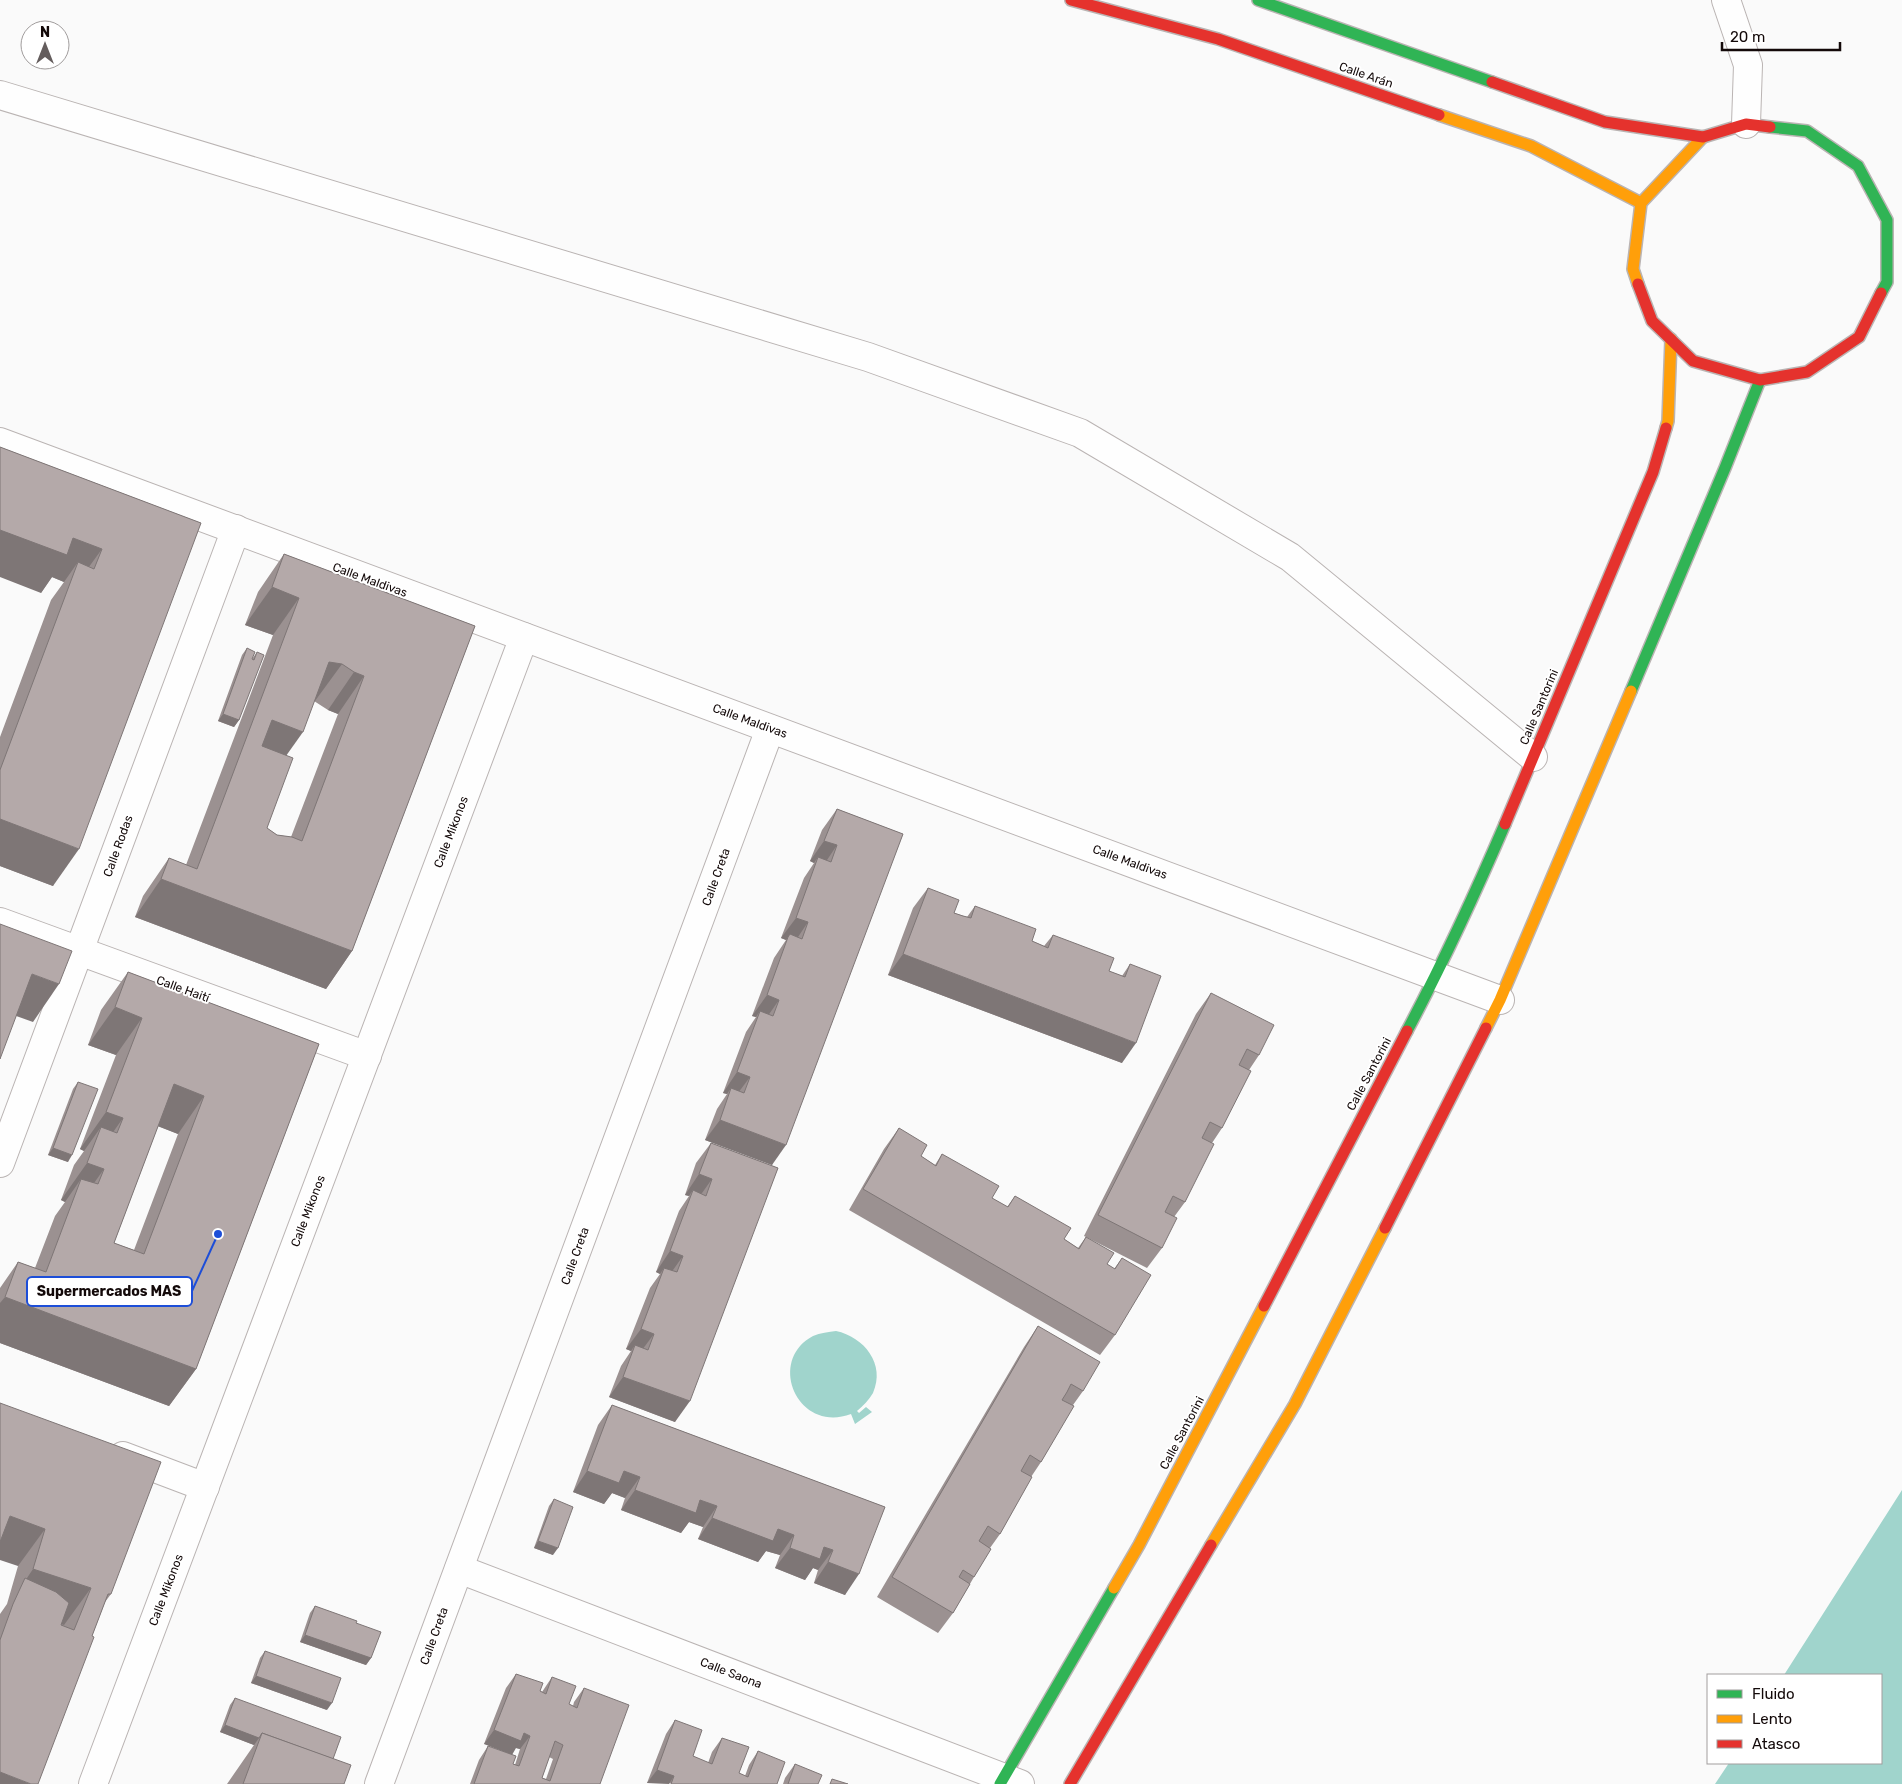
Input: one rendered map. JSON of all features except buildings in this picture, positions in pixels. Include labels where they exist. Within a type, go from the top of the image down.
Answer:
[{"type":"street","name":"Calle Arán","points":[[1071,0],[1218,39],[1531,146],[1641,203]]},
{"type":"street","points":[[1258,0],[1605,122],[1703,137],[1746,124],[1807,131],[1858,166],[1887,220],[1887,282],[1858,337],[1807,372],[1760,380],[1692,361],[1652,321],[1633,268],[1641,203],[1703,137]]},
{"type":"street","points":[[1726,0],[1748,65],[1746,124]]},
{"type":"street","points":[[0,95],[868,357],[1080,432],[1290,557],[1533,757]]},
{"type":"street","name":"Calle Santorini","points":[[1008,1782],[1139,1545],[1436,976],[1487,867],[1653,472],[1668,421],[1671,339]]},
{"type":"street","points":[[1070,1784],[1295,1404],[1500,1000],[1725,468],[1760,380]]},
{"type":"street","name":"Calle Maldivas","points":[[0,442],[1500,1000]]},
{"type":"street","name":"Calle Rodas","points":[[0,1163],[236,529]]},
{"type":"street","name":"Calle Mikonos","points":[[93,1784],[524,637]]},
{"type":"street","name":"Calle Creta","points":[[379,1784],[770,729]]},
{"type":"street","name":"Calle Haití","points":[[0,922],[366,1056]]},
{"type":"street","points":[[102,1448],[205,1487]]},
{"type":"street","name":"Calle Saona","points":[[459,1569],[1008,1782]]},
{"type":"shaded area","points":[[836,1331],[855,1339],[870,1353],[877,1372],[873,1393],[857,1411],[859,1413],[866,1407],[872,1412],[855,1424],[851,1414],[832,1417],[816,1414],[803,1405],[794,1392],[790,1377],[792,1362],[799,1347],[813,1336]]},
{"type":"shaded area","points":[[1902,1490],[1902,1784],[1715,1784],[1728,1764],[1882,1764],[1882,1674],[1785,1674]]},
{"type":"traffic: fast","points":[[1258,0],[1492,82]]},
{"type":"traffic: fast","points":[[1770,127],[1807,131],[1858,166],[1887,220],[1887,282],[1881,293]]},
{"type":"traffic: fast","points":[[1631,691],[1760,380]]},
{"type":"traffic: fast","points":[[1407,1031],[1458,928],[1505,824]]},
{"type":"traffic: fast","points":[[1000,1784],[1114,1588]]},
{"type":"traffic: slow","points":[[1439,115],[1531,146],[1641,203]]},
{"type":"traffic: slow","points":[[1638,284],[1633,269],[1641,203],[1703,137]]},
{"type":"traffic: slow","points":[[1666,428],[1668,421],[1671,339]]},
{"type":"traffic: slow","points":[[1486,1028],[1500,1000],[1631,691]]},
{"type":"traffic: slow","points":[[1211,1545],[1295,1404],[1385,1228]]},
{"type":"traffic: slow","points":[[1114,1588],[1139,1545],[1264,1306]]},
{"type":"traffic: jam","points":[[1071,0],[1218,39],[1439,115]]},
{"type":"traffic: jam","points":[[1492,82],[1605,122],[1703,137],[1746,124],[1770,127]]},
{"type":"traffic: jam","points":[[1638,284],[1652,321],[1693,361],[1760,380],[1807,372],[1859,337],[1881,293]]},
{"type":"traffic: jam","points":[[1505,824],[1653,472],[1666,428]]},
{"type":"traffic: jam","points":[[1385,1228],[1486,1028]]},
{"type":"traffic: jam","points":[[1264,1306],[1407,1031]]},
{"type":"traffic: jam","points":[[1070,1784],[1211,1545]]},
{"type":"place","name":"Supermercados MAS","points":[[218,1234]]}]
